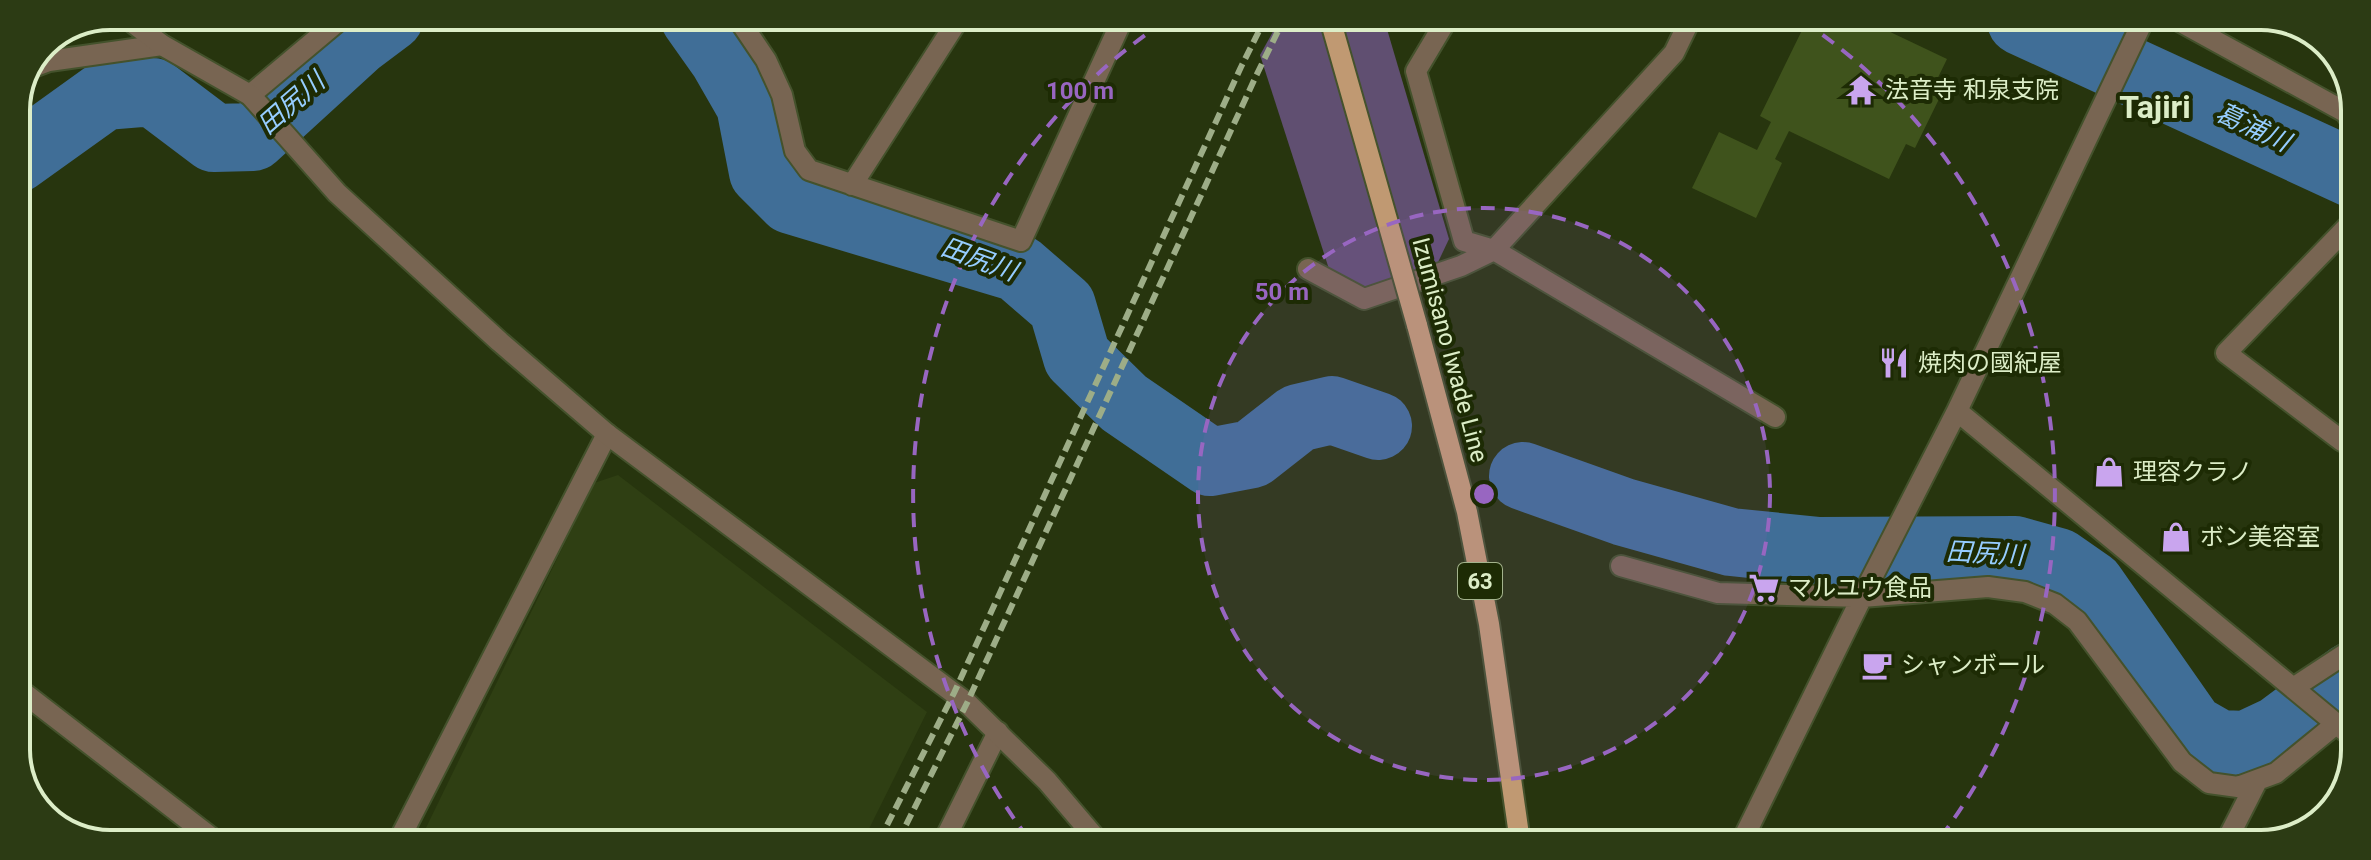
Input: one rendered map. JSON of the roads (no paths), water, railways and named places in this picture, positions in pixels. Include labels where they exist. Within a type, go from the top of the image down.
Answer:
[{"type":"main road","name":"Izumisano Iwade Line","points":[[1333,30],[1467,512],[1489,624],[1518,830]]},
{"type":"street","points":[[142,30],[257,102],[337,193],[500,342],[607,434],[967,703],[1047,781],[1089,830]]},
{"type":"street","points":[[257,102],[330,30]]},
{"type":"street","points":[[746,30],[766,60],[782,95],[795,151],[809,170],[1021,241],[1118,30]]},
{"type":"street","points":[[852,185],[951,30]]},
{"type":"street","points":[[1440,30],[1416,71],[1464,241],[1494,250],[1775,417]]},
{"type":"street","points":[[1308,269],[1364,299],[1461,266],[1494,250],[1674,53],[1685,30]]},
{"type":"street","points":[[1747,830],[1957,411],[2139,30]]},
{"type":"street","points":[[2195,30],[2341,110]]},
{"type":"street","points":[[46,62],[162,45]]},
{"type":"street","points":[[2341,234],[2226,353],[2341,440]]},
{"type":"street","points":[[1957,411],[2341,728]]},
{"type":"street","points":[[404,830],[607,434]]},
{"type":"street","points":[[1621,566],[1718,593],[1862,597],[1988,587],[2025,592],[2055,604],[2077,621],[2182,762],[2209,783],[2238,787],[2257,781],[2276,773],[2341,731]]},
{"type":"street","points":[[2293,688],[2341,657]]},
{"type":"street","points":[[30,698],[201,830]]},
{"type":"street","points":[[949,830],[998,732]]},
{"type":"street","points":[[2232,830],[2257,781]]},
{"type":"waterway","name":"田尻川","points":[[30,149],[104,96],[153,92],[214,138],[253,137],[373,30]]},
{"type":"waterway","name":"田尻川","points":[[703,30],[750,105],[763,172],[791,200],[1018,268],[1062,306],[1077,357],[1124,403],[1210,462],[1252,454],[1298,418],[1332,410],[1378,426]]},
{"type":"waterway","name":"葛浦川","points":[[2041,30],[2341,168]]},
{"type":"waterway","name":"田尻川","points":[[1523,476],[1624,512],[1731,542],[1819,551],[2015,550],[2058,562],[2091,585],[2191,728],[2219,744],[2246,745],[2278,730],[2341,683]]},
{"type":"railway","points":[[885,830],[954,693],[1260,30]]},
{"type":"railway","points":[[904,830],[967,703],[1279,30]]},
{"type":"place","name":"法音寺 和泉支院","points":[[1861,90]]},
{"type":"place","name":"焼肉の國紀屋","points":[[1894,363]]},
{"type":"place","name":"理容クラノ","points":[[2109,472]]},
{"type":"place","name":"ボン美容室","points":[[2176,537]]},
{"type":"place","name":"マルユウ食品","points":[[1764,588]]},
{"type":"place","name":"シャンボール","points":[[1877,665]]},
{"type":"district","name":"Tajiri","points":[[2155,107]]}]
